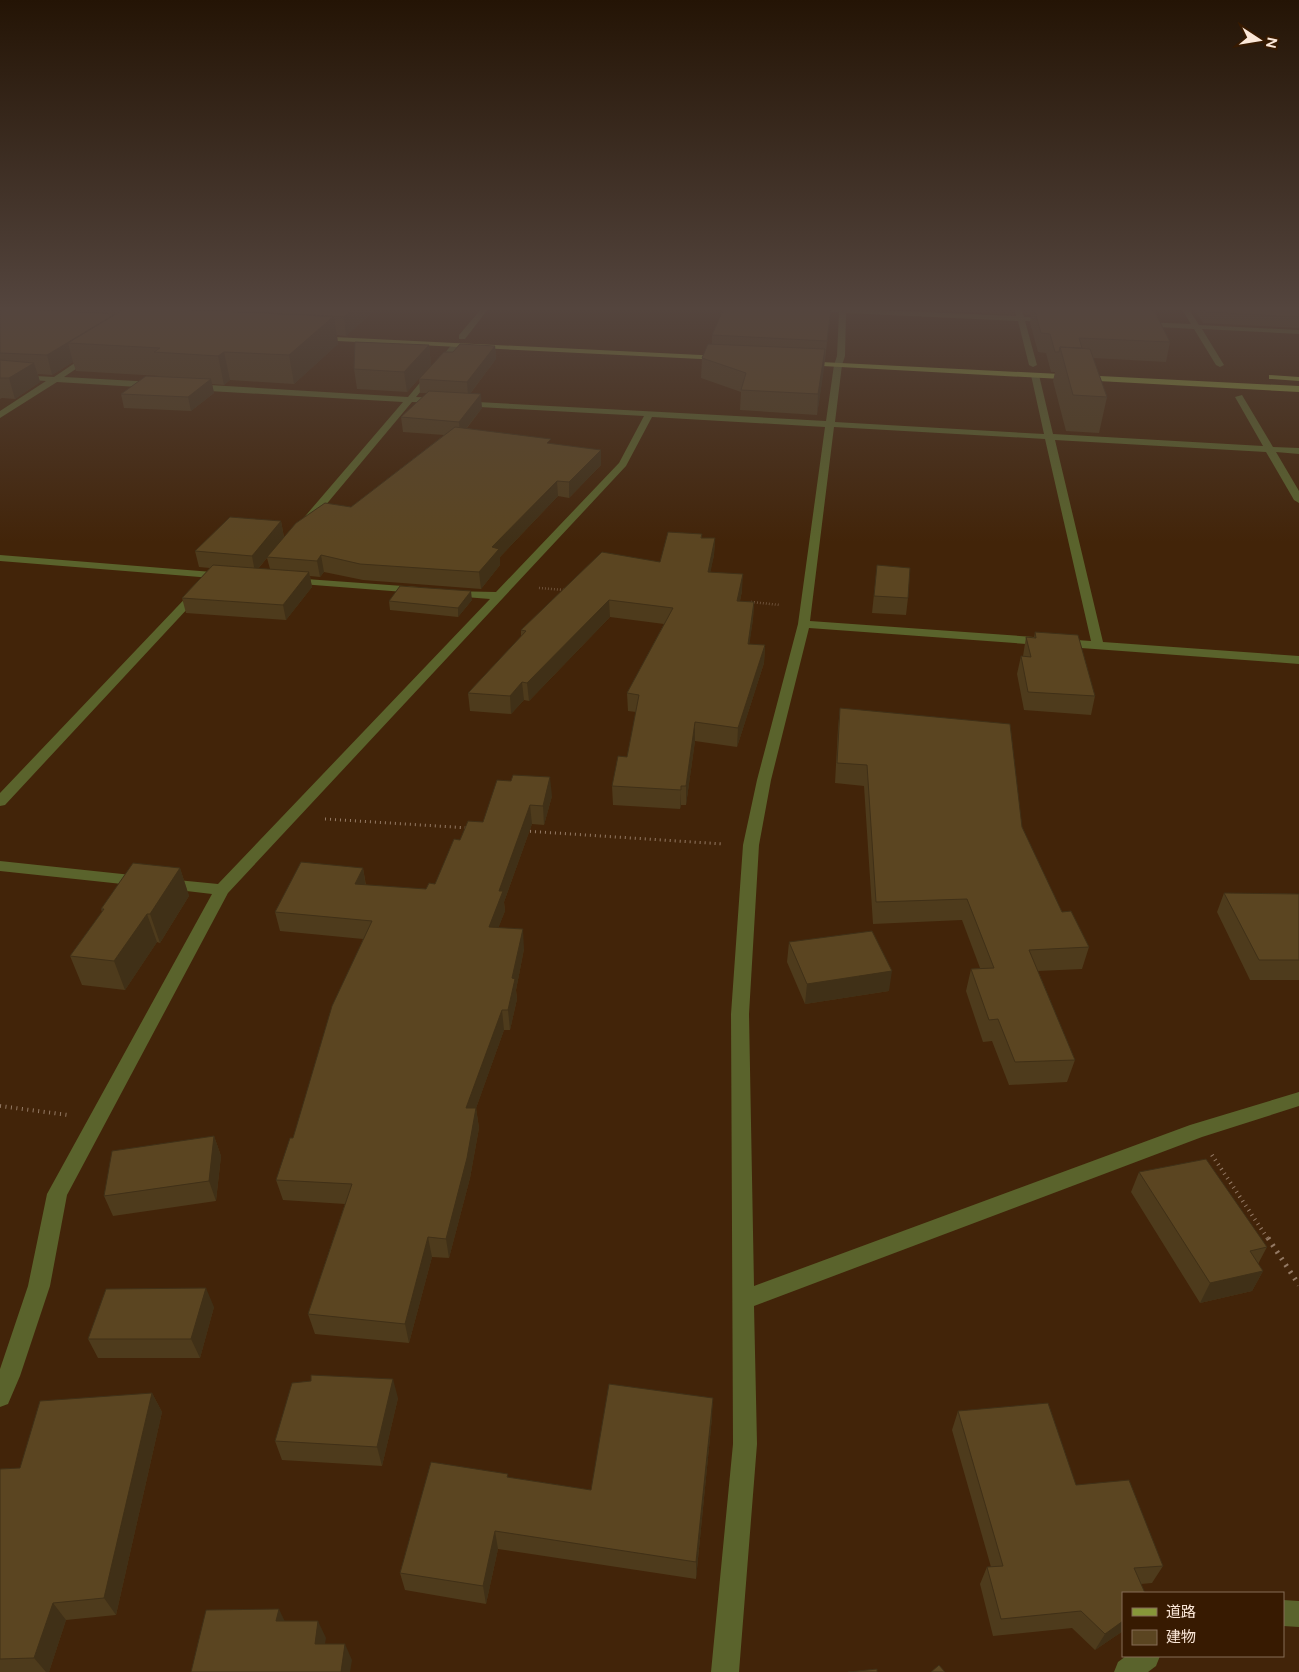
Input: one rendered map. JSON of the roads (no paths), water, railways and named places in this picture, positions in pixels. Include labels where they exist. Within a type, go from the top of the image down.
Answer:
[{"type":"main road","points":[[1258,386],[1299,389]]},
{"type":"street","points":[[0,416],[45,386]]},
{"type":"street","points":[[182,386],[1299,451]]},
{"type":"street","points":[[296,534],[420,386]]},
{"type":"street","points":[[725,1672],[745,1444],[740,1014],[751,845],[764,780],[804,616],[835,386]]},
{"type":"street","points":[[1038,386],[1098,645]]},
{"type":"street","points":[[1239,397],[1299,500]]},
{"type":"street","points":[[0,1396],[9,1376],[39,1286],[58,1194],[222,890],[623,464],[649,414]]},
{"type":"street","points":[[0,558],[241,577]]},
{"type":"street","points":[[0,802],[213,575]]},
{"type":"street","points":[[279,580],[498,596]]},
{"type":"street","points":[[804,616],[1098,645],[1299,660]]},
{"type":"street","points":[[0,866],[222,890]]},
{"type":"street","points":[[744,1300],[1197,1131],[1299,1099]]},
{"type":"street","points":[[1284,1613],[1299,1614]]},
{"type":"street","points":[[1128,1672],[1145,1657]]}]
